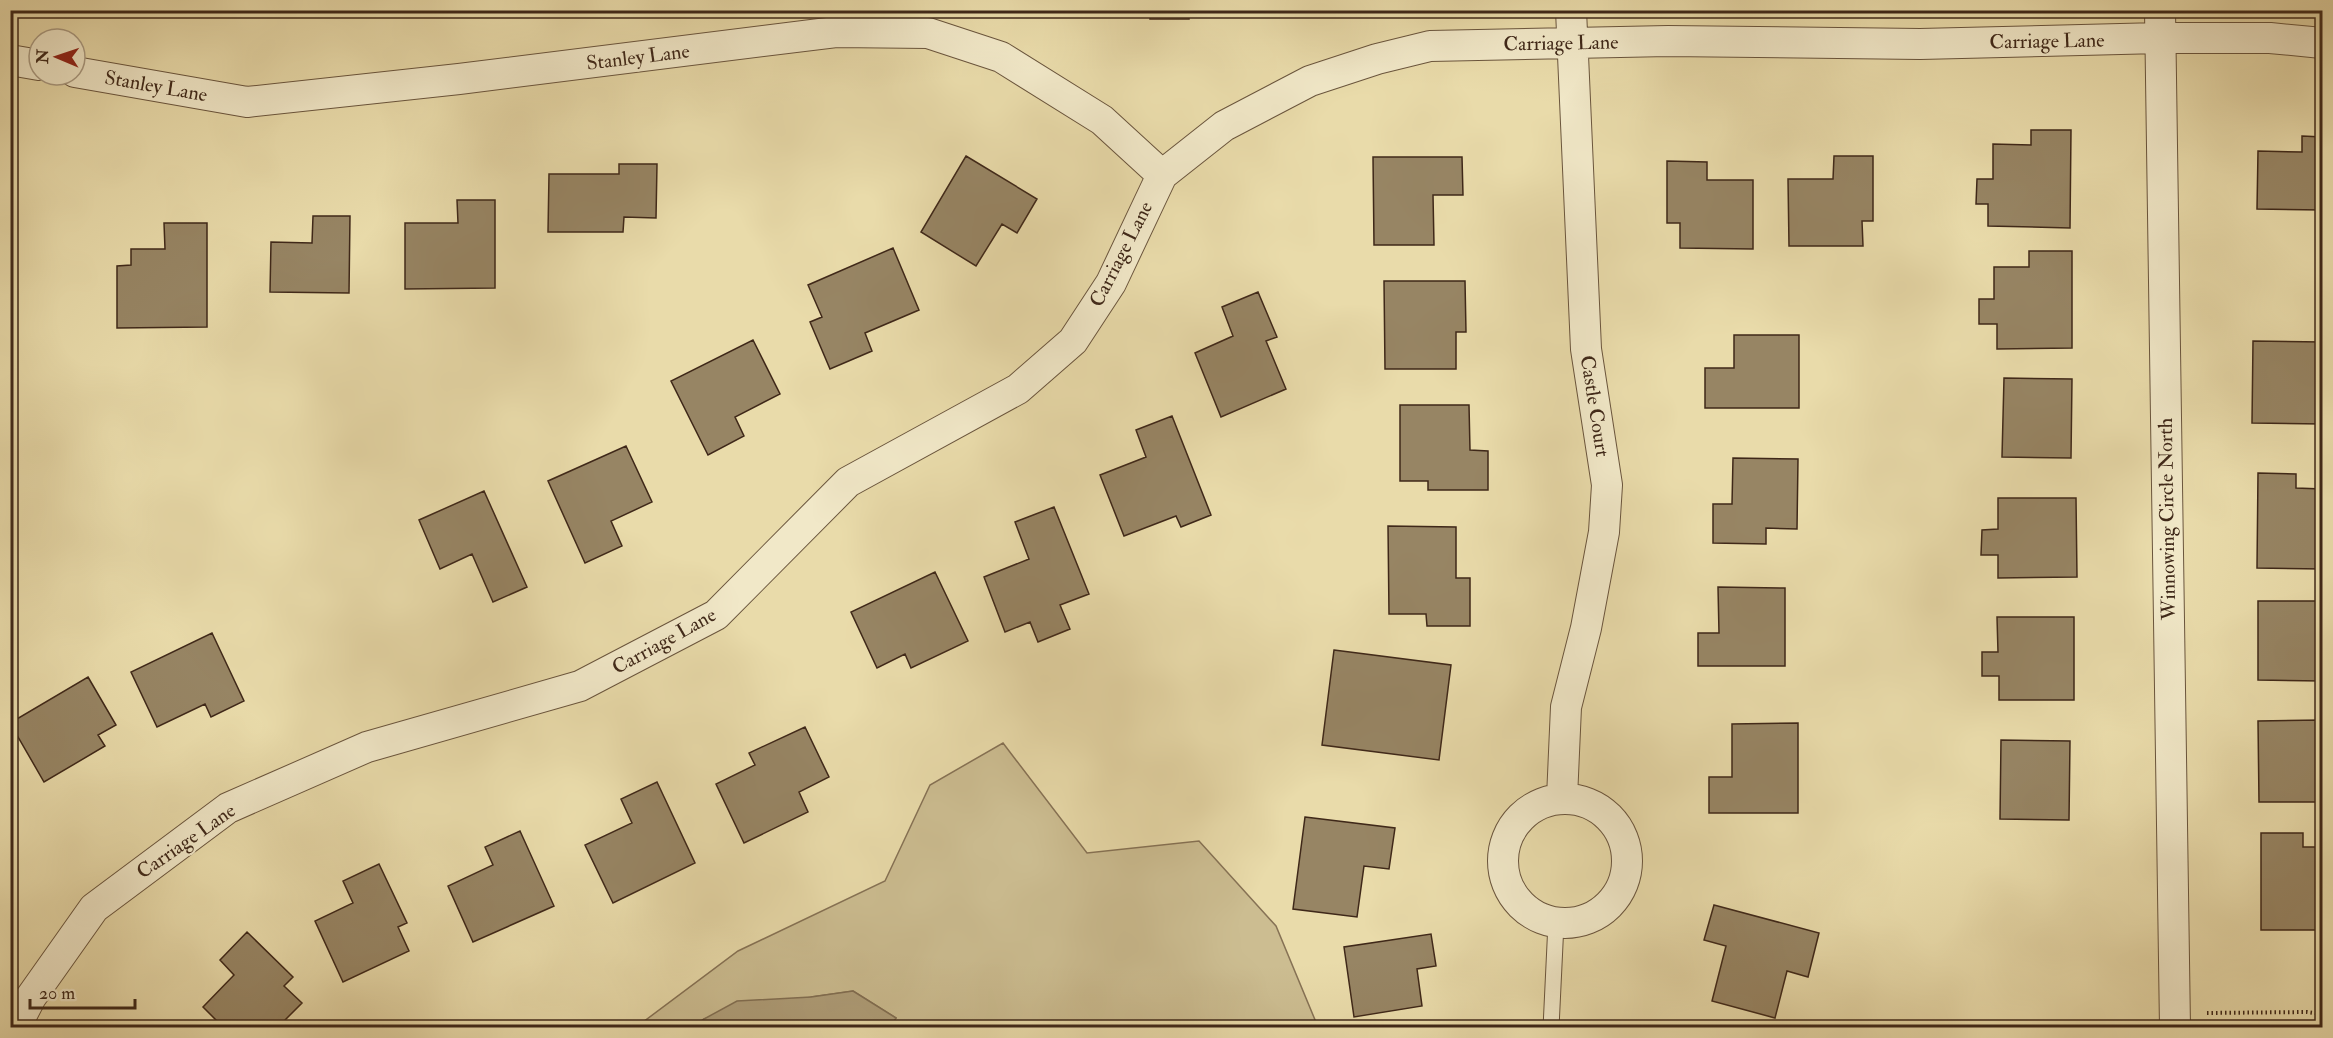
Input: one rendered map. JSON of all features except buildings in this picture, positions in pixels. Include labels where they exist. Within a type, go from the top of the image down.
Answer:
[{"type":"street","name":"Castle Court","points":[[1562,798],[1566,707],[1586,628],[1604,532],[1607,485],[1586,349],[1571,10]]},
{"type":"street","name":"Carriage Lane","points":[[15,1028],[31,997],[94,908],[228,808],[367,747],[580,686],[716,615],[848,482],[1018,389],[1073,341],[1110,283],[1162,175],[1224,126],[1310,81],[1366,62],[1430,46],[1668,41],[1920,44],[2160,24],[2322,43]]},
{"type":"street","name":"Winnowing Circle North","points":[[2160,24],[2175,1021]]},
{"type":"street","name":"Stanley Lane","points":[[87,74],[247,102],[459,79],[836,32],[928,33],[1001,57],[1102,120],[1162,175]]},
{"type":"street","points":[[10,60],[27,63]]},
{"type":"street","points":[[1562,798],[1588,802],[1610,816],[1624,838],[1629,864],[1621,890],[1605,910],[1581,922],[1556,923],[1531,914],[1513,896],[1503,871],[1504,845],[1516,821],[1536,805],[1562,798]]},
{"type":"lane","points":[[1551,1028],[1556,923]]},
{"type":"path","points":[[2175,1021],[2307,1012],[2322,1014]]},
{"type":"shaded area","points":[[1003,743],[1087,853],[1199,841],[1276,926],[1318,1027],[889,1027],[896,1018],[853,991],[811,997],[704,1019],[693,1027],[635,1028],[738,951],[885,881],[930,785]]},
{"type":"shaded area","points":[[853,991],[896,1018],[889,1028],[693,1027],[737,1001],[811,997]]}]
